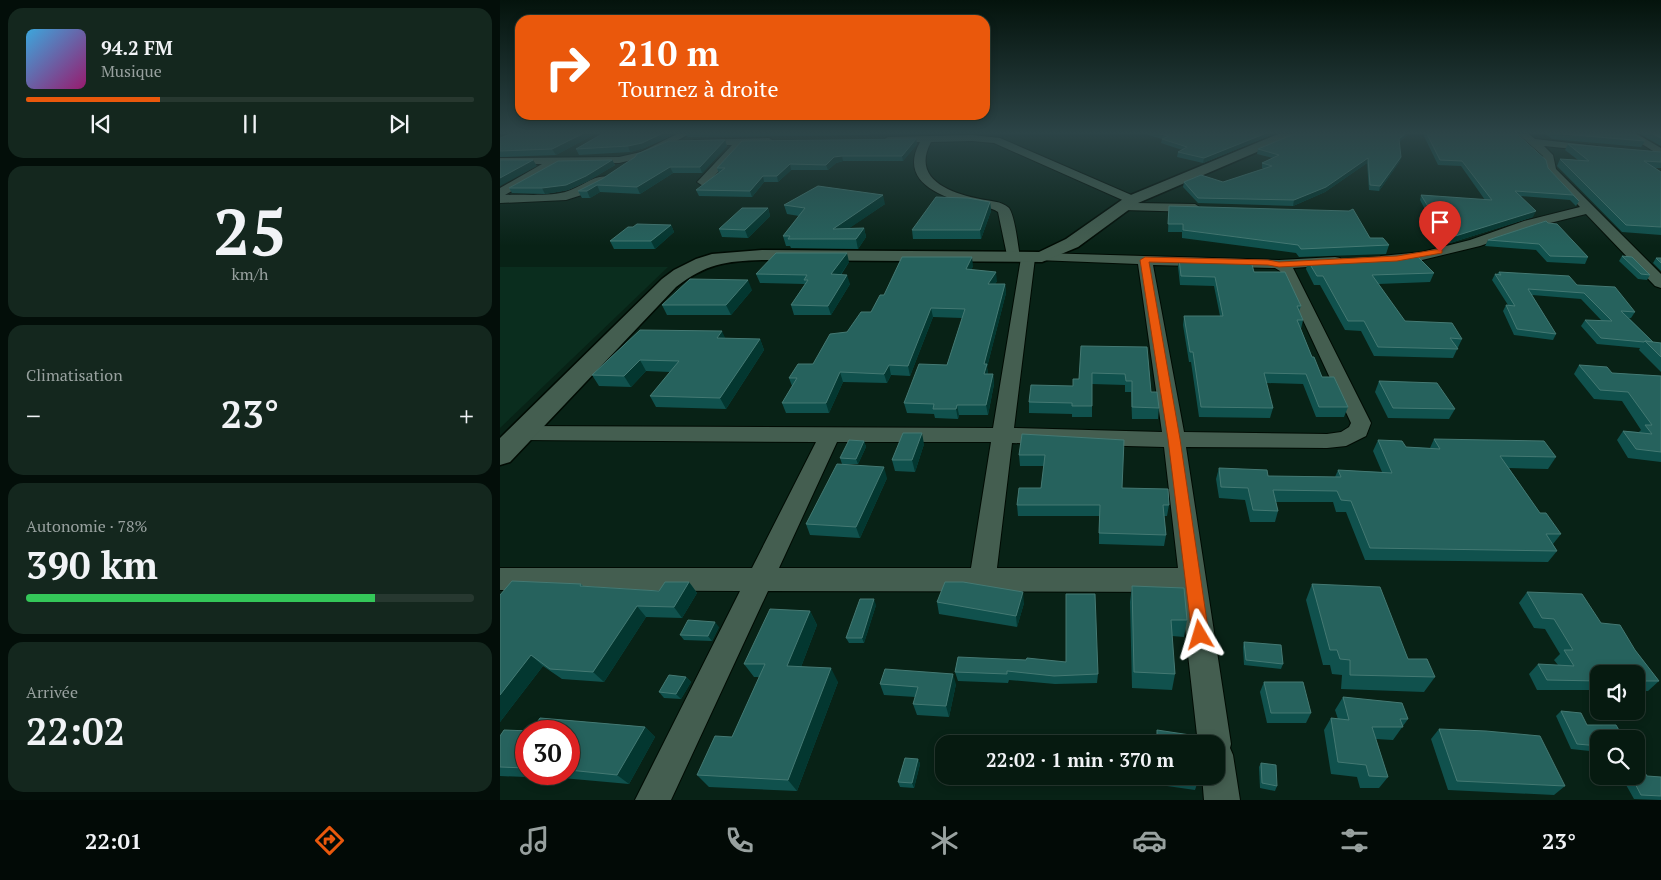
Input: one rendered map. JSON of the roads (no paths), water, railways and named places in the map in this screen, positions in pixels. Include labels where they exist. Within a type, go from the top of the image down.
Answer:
[{"type":"street","points":[[500,193],[538,171]]},
{"type":"street","points":[[500,199],[572,195],[615,171]]},
{"type":"street","points":[[703,182],[714,171]]},
{"type":"street","points":[[922,171],[935,187],[948,194],[1004,211],[1028,257],[982,580]]},
{"type":"street","points":[[1062,171],[1128,203],[1212,208]]},
{"type":"street","points":[[1028,257],[1072,243],[1128,203],[1201,171]]},
{"type":"street","points":[[1552,171],[1658,278]]},
{"type":"street","points":[[1371,260],[1422,256],[1475,243],[1540,221],[1589,209]]},
{"type":"street","points":[[500,456],[669,283],[685,270],[702,261],[718,256],[1028,257],[1268,262],[1279,264],[1353,260]]},
{"type":"street","points":[[1145,260],[1174,439],[1214,735]]},
{"type":"street","points":[[522,433],[1003,435],[1227,441],[1327,441],[1346,439],[1359,431],[1361,423],[1286,269],[1279,264]]},
{"type":"street","points":[[653,800],[830,434]]},
{"type":"street","points":[[500,579],[1193,580]]},
{"type":"street","points":[[1220,785],[1222,800]]}]
